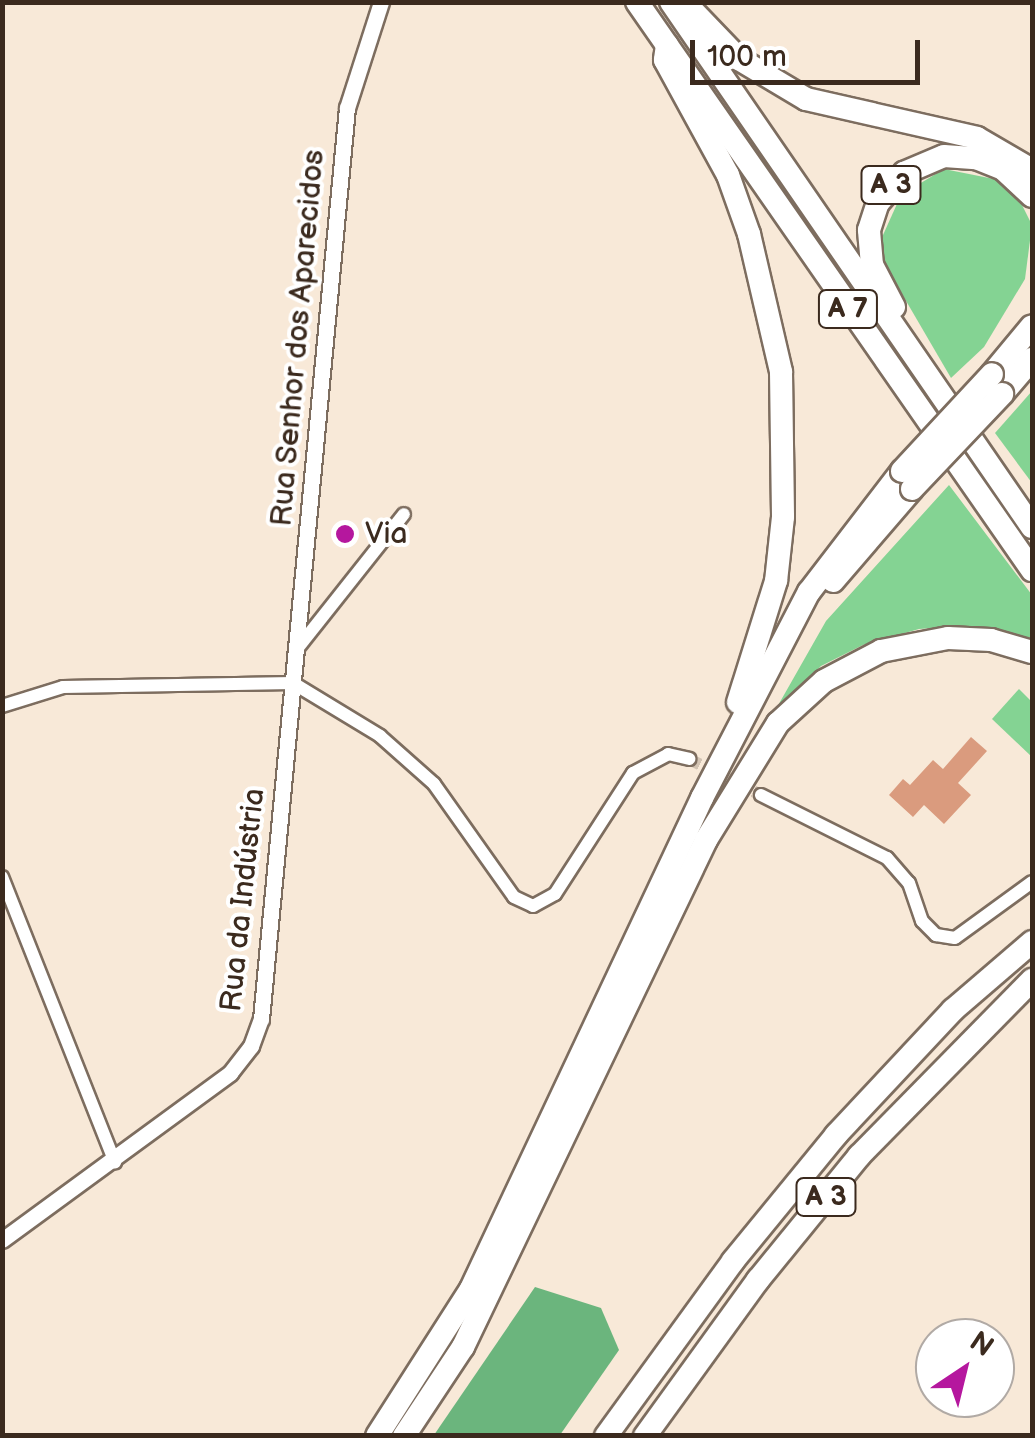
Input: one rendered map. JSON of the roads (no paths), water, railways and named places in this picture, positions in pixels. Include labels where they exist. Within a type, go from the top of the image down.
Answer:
[{"type":"highway","name":"A 7","points":[[638,2],[1032,570]]},
{"type":"highway","name":"A 7","points":[[671,2],[1032,527]]},
{"type":"highway","points":[[686,2],[739,59],[788,90],[842,112],[977,138],[1032,170]]},
{"type":"highway","points":[[668,46],[665,60],[728,175],[749,234],[781,372],[785,445],[776,581],[702,798]]},
{"type":"highway","name":"A 3","points":[[896,333],[901,319],[868,246],[873,216],[894,182],[930,159],[960,156],[1003,169],[1032,196]]},
{"type":"highway","points":[[997,384],[1032,326]]},
{"type":"highway","points":[[377,1436],[439,1347],[471,1289],[702,798],[808,592],[997,384],[1032,359]]},
{"type":"highway","points":[[997,384],[1032,368]]},
{"type":"highway","points":[[706,840],[726,785],[822,598],[907,480]]},
{"type":"highway","points":[[1001,486],[1032,505]]},
{"type":"highway","points":[[404,1436],[463,1347],[706,840],[759,747],[824,681],[881,652],[948,638],[991,640],[1032,652]]},
{"type":"highway","name":"A 3","points":[[606,1436],[734,1261],[836,1136],[953,1010],[1032,942]]},
{"type":"highway","name":"A 3","points":[[646,1436],[758,1280],[860,1156],[1032,980]]},
{"type":"street","name":"Rua Senhor dos Aparecidos","points":[[292,683],[348,108],[381,2]]},
{"type":"street","points":[[296,651],[404,514]]},
{"type":"street","points":[[2,706],[63,687],[292,683],[380,736],[434,784],[514,897],[533,906],[555,894],[633,773],[668,754],[689,760]]},
{"type":"street","name":"Rua da Indústria","points":[[2,1240],[115,1162],[230,1073],[251,1046],[265,993],[292,683]]},
{"type":"street","points":[[761,795],[887,858],[910,883],[922,920],[936,935],[954,938],[1032,882]]},
{"type":"street","points":[[2,876],[115,1162]]},
{"type":"tunnel","points":[[689,759],[761,795]]},
{"type":"place","name":"Via","points":[[345,534]]}]
